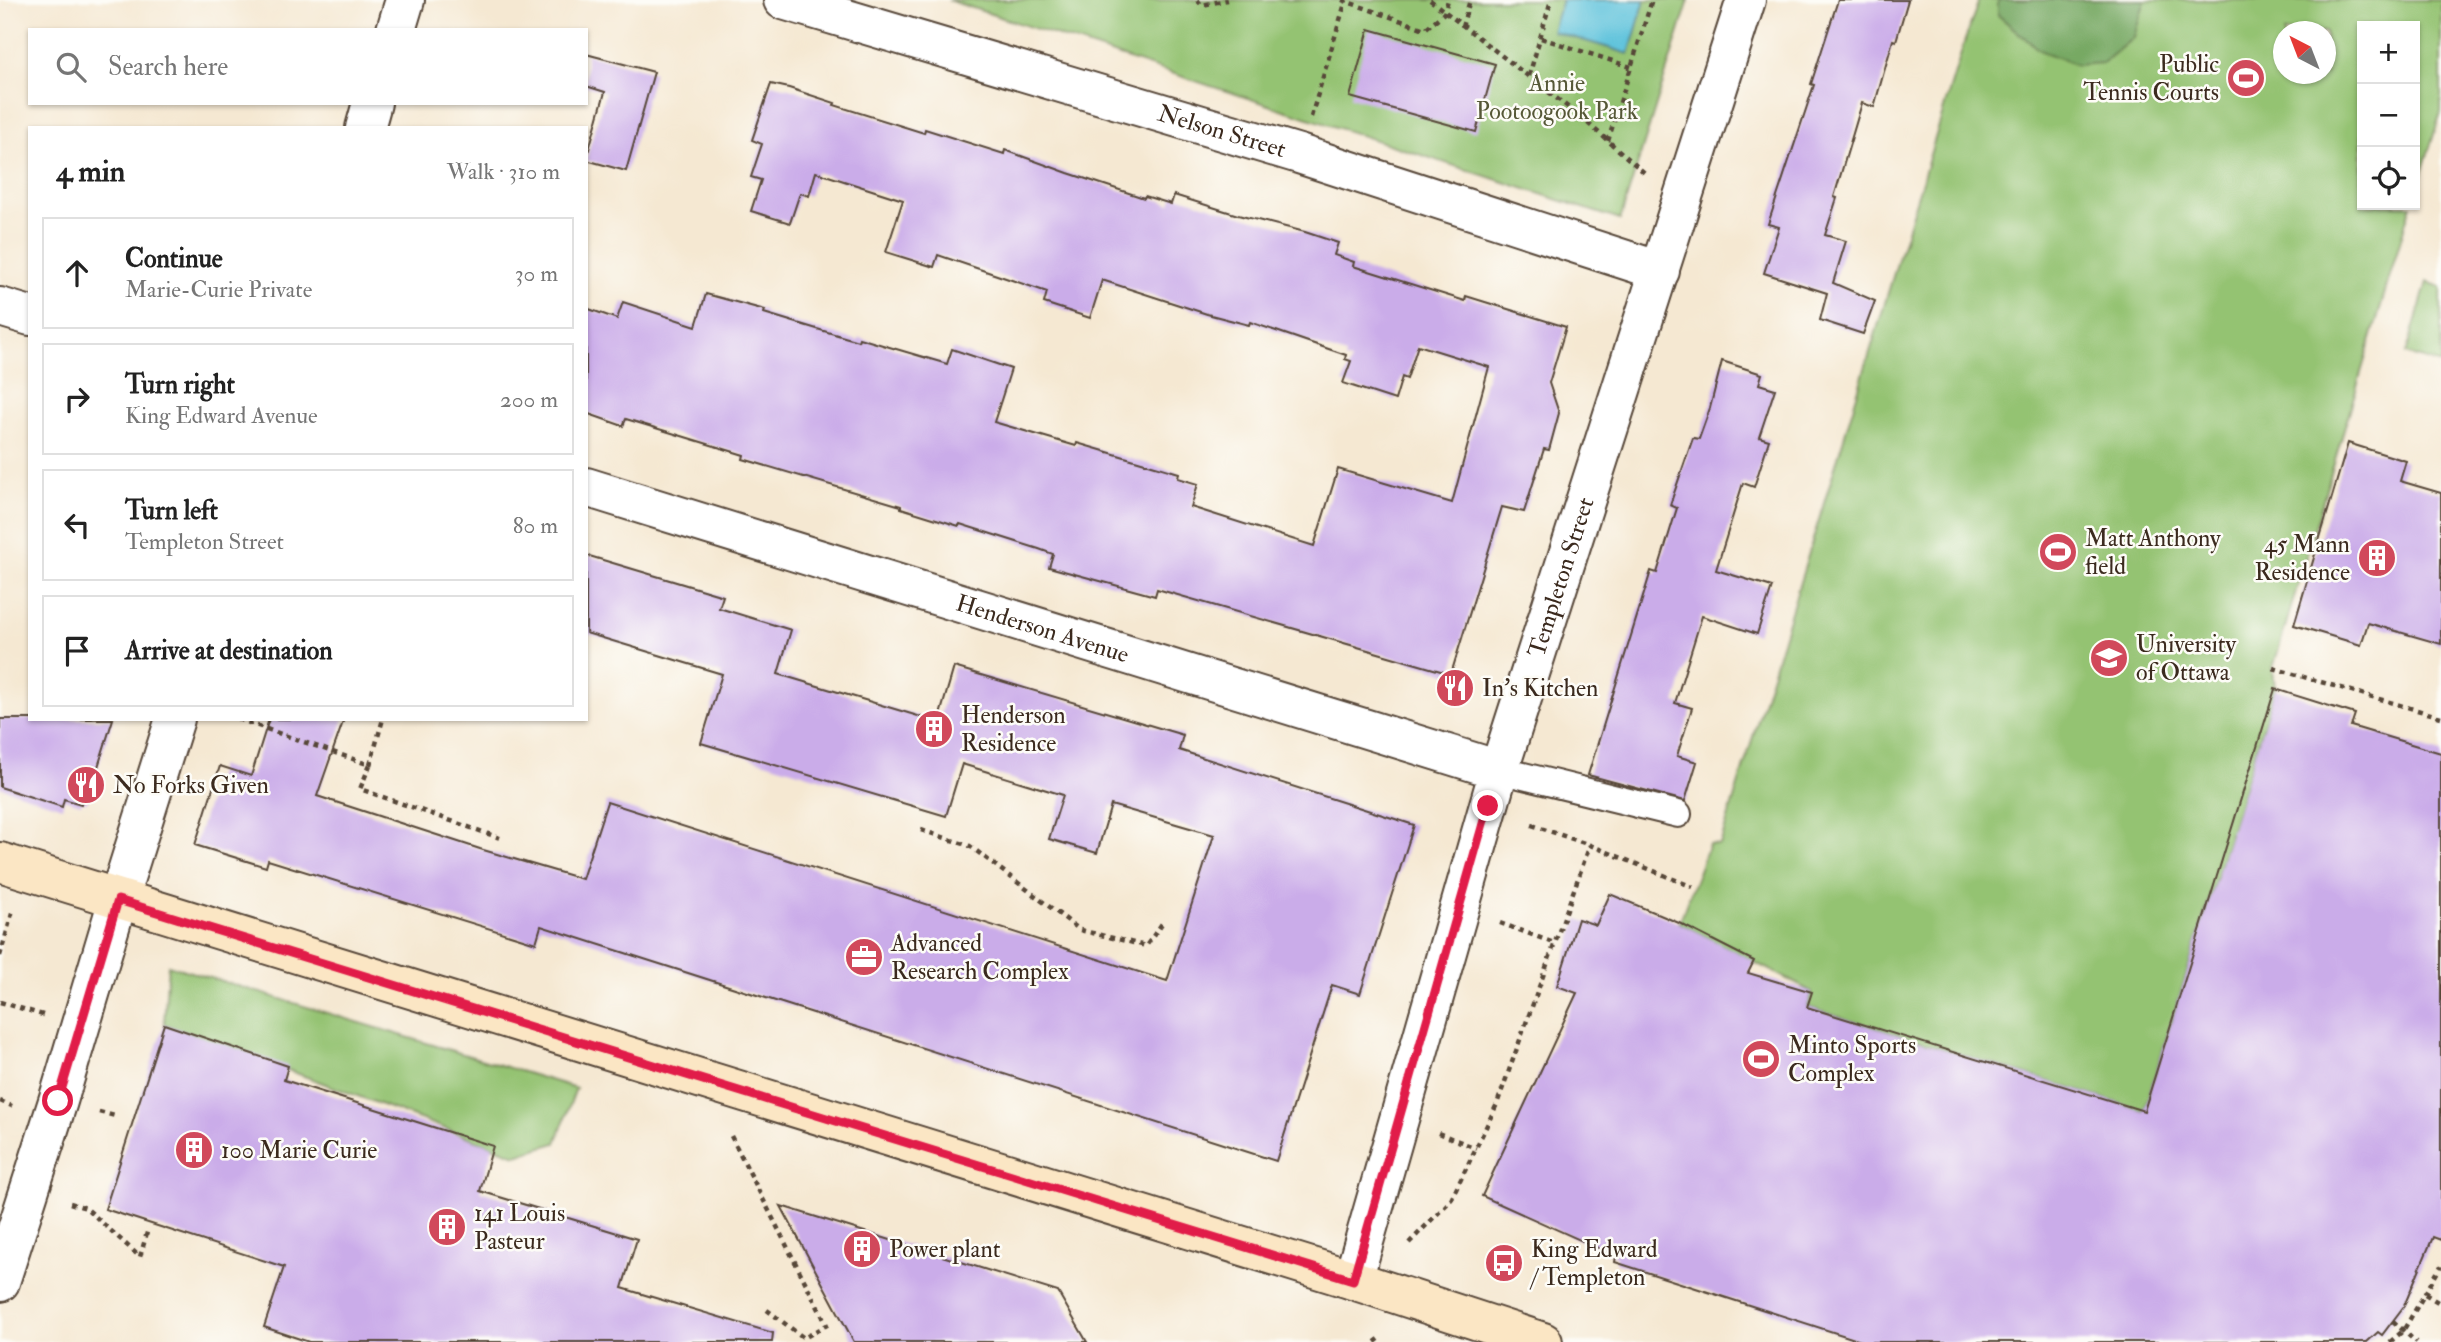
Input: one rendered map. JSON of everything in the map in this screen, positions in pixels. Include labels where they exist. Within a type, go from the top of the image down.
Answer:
[{"type":"main road","points":[[0,862],[1353,1280],[1543,1342]]},
{"type":"street","points":[[397,28],[405,0]]},
{"type":"street","name":"Nelson Street","points":[[783,0],[1299,154],[1660,271]]},
{"type":"street","name":"Templeton Street","points":[[1353,1280],[1499,771],[1746,0]]},
{"type":"street","points":[[366,126],[371,105]]},
{"type":"street","points":[[0,307],[28,315]]},
{"type":"street","name":"Henderson Avenue","points":[[588,488],[1499,771]]},
{"type":"street","points":[[0,1282],[174,721]]},
{"type":"lane","points":[[1499,771],[1678,814]]},
{"type":"path","points":[[1197,0],[1202,5],[1227,0]]},
{"type":"path","points":[[1299,154],[1344,0],[1425,29],[1444,13],[1448,0]]},
{"type":"path","points":[[1430,0],[1529,76],[1651,178]]},
{"type":"path","points":[[1462,27],[1470,0]]},
{"type":"path","points":[[1529,76],[1552,0]]},
{"type":"path","points":[[1608,141],[1652,0]]},
{"type":"path","points":[[1541,38],[1631,67]]},
{"type":"path","points":[[2273,668],[2441,717]]},
{"type":"path","points":[[244,721],[370,765]]},
{"type":"path","points":[[382,721],[360,789],[500,838]]},
{"type":"path","points":[[1532,825],[1590,845],[1693,887]]},
{"type":"path","points":[[921,830],[970,846],[1080,930],[1146,946],[1163,922]]},
{"type":"path","points":[[1409,1243],[1451,1200],[1497,1104],[1590,845]]},
{"type":"path","points":[[0,956],[13,910]]},
{"type":"path","points":[[1500,923],[1554,943]]},
{"type":"path","points":[[0,1002],[49,1018]]},
{"type":"path","points":[[1431,1130],[1476,1148]]},
{"type":"path","points":[[731,1136],[827,1325],[804,1338],[767,1310]]},
{"type":"path","points":[[30,1190],[86,1208],[140,1257],[148,1229]]},
{"type":"path","points":[[2390,1342],[2403,1331],[2441,1266]]},
{"type":"path","points":[[2425,1294],[2441,1304]]},
{"type":"path","points":[[2393,1321],[2416,1342]]},
{"type":"green space","name":"Annie Pootoogook Park","points":[[948,0],[1689,0],[1620,220]]},
{"type":"green space","name":"Matt Anthony field","points":[[1979,0],[2441,0],[2441,112],[2420,178],[2420,21],[2357,21],[2357,210],[2410,210],[2273,668],[2275,689],[2144,1111],[1807,1007],[1812,992],[1679,923],[1709,844],[1720,845]]},
{"type":"green space","points":[[1998,0],[2145,0],[2134,37],[2103,63],[2077,65],[2039,50],[1998,15]]},
{"type":"green space","points":[[2427,282],[2441,287],[2441,364],[2406,354]]},
{"type":"green space","points":[[168,965],[576,1088],[556,1143],[516,1155],[164,1024]]},
{"type":"water","points":[[1562,0],[1645,0],[1629,54],[1552,31]]},
{"type":"building","points":[[1838,0],[1908,0],[1896,41],[1893,40],[1874,107],[1862,103],[1825,235],[1846,241],[1833,283],[1875,301],[1863,334],[1820,320],[1827,293],[1764,273],[1779,227],[1768,224],[1814,85],[1811,84]]},
{"type":"building","points":[[1369,29],[1495,64],[1476,132],[1350,97]]},
{"type":"building","points":[[588,55],[654,72],[626,171],[588,161],[605,92],[588,87]]},
{"type":"building","points":[[771,84],[789,88],[924,133],[925,129],[1004,154],[1005,150],[1144,198],[1145,196],[1171,204],[1174,195],[1305,232],[1338,243],[1334,255],[1354,262],[1353,266],[1465,301],[1466,296],[1566,327],[1549,383],[1559,413],[1549,450],[1544,449],[1524,512],[1502,507],[1451,674],[1157,589],[1155,596],[1049,567],[1053,554],[1039,549],[743,459],[744,455],[626,419],[623,426],[588,414],[588,309],[617,319],[623,302],[696,326],[706,294],[765,310],[764,313],[858,341],[859,338],[947,364],[952,349],[1011,369],[994,422],[1179,473],[1178,478],[1198,484],[1191,507],[1314,546],[1338,469],[1452,503],[1489,367],[1418,345],[1407,379],[1402,377],[1395,400],[1343,383],[1351,361],[1345,359],[1346,355],[1250,322],[1249,325],[1207,314],[1102,280],[1090,318],[1044,303],[1047,292],[938,255],[934,267],[886,252],[903,200],[816,172],[809,196],[800,193],[790,223],[751,211],[761,180],[751,177],[762,144],[752,140]]},
{"type":"building","points":[[1722,361],[1762,374],[1759,384],[1775,389],[1759,437],[1769,440],[1754,487],[1743,483],[1716,570],[1772,587],[1757,634],[1702,616],[1675,703],[1692,708],[1677,756],[1697,762],[1685,801],[1588,775],[1651,571],[1657,573],[1677,508],[1670,505],[1693,438],[1699,439]]},
{"type":"building","name":"45 Mann Residence","points":[[2348,443],[2406,461],[2400,481],[2441,493],[2441,644],[2368,623],[2361,645],[2294,625]]},
{"type":"building","points":[[588,556],[723,596],[719,608],[791,630],[778,674],[938,722],[954,667],[1183,735],[1179,750],[1414,825],[1360,994],[1332,985],[1276,1161],[541,926],[536,943],[268,860],[266,867],[195,845],[220,766],[251,776],[268,721],[343,721],[317,796],[480,849],[582,879],[607,802],[1167,981],[1214,835],[1111,805],[1097,853],[1049,839],[1063,795],[962,764],[946,816],[701,743],[722,674],[588,634]]},
{"type":"building","name":"Minto Sports Complex","points":[[2275,689],[2355,714],[2351,726],[2441,753],[2441,1240],[2433,1237],[2404,1306],[2382,1335],[2378,1332],[2367,1342],[1864,1342],[1615,1262],[1616,1256],[1482,1196],[1577,993],[1557,986],[1578,919],[1596,925],[1610,894],[1679,923],[1754,961],[1748,973],[1812,992],[1807,1007],[2144,1111]]},
{"type":"building","points":[[0,719],[112,721],[87,802],[82,801],[81,804],[64,799],[62,807],[0,787]]},
{"type":"building","name":"141 Louis Pasteur","points":[[164,1024],[288,1066],[284,1080],[493,1146],[480,1191],[637,1239],[622,1288],[773,1333],[772,1342],[309,1342],[264,1327],[284,1267],[105,1209]]},
{"type":"building","name":"Power plant","points":[[781,1206],[1058,1292],[1087,1342],[854,1342]]},
{"type":"place","name":"Public Tennis Courts","points":[[2246,78]]},
{"type":"place","name":"Matt Anthony field","points":[[2058,552]]},
{"type":"place","name":"45 Mann Residence","points":[[2377,558]]},
{"type":"place","name":"University of Ottawa","points":[[2109,658]]},
{"type":"place","name":"In's Kitchen","points":[[1455,688]]},
{"type":"place","name":"Henderson Residence","points":[[934,729]]},
{"type":"place","name":"No Forks Given","points":[[86,785]]},
{"type":"place","name":"Advanced Research Complex","points":[[864,957]]},
{"type":"place","name":"Minto Sports Complex","points":[[1761,1059]]},
{"type":"place","name":"100 Marie Curie","points":[[194,1150]]},
{"type":"place","name":"141 Louis Pasteur","points":[[447,1227]]},
{"type":"place","name":"Power plant","points":[[862,1249]]},
{"type":"place","name":"King Edward / Templeton","points":[[1504,1263]]},
{"type":"route","points":[[58,1101],[118,900],[1353,1280],[1488,806]]}]
